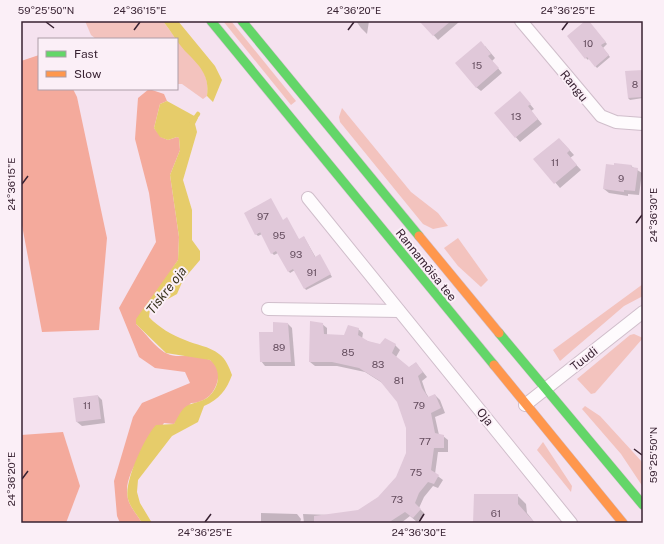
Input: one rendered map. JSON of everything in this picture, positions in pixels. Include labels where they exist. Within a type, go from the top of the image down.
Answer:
[{"type":"main road","name":"Rannamõisa tee","points":[[211,21],[623,523]]},
{"type":"main road","name":"Rannamõisa tee","points":[[242,21],[545,389],[643,505]]},
{"type":"street","name":"Rangu","points":[[521,21],[601,116],[616,122],[643,124]]},
{"type":"street","name":"Oja","points":[[308,198],[570,523]]},
{"type":"street","points":[[268,309],[399,311]]},
{"type":"street","name":"Tuudi","points":[[526,405],[643,312]]},
{"type":"shaded area","points":[[85,21],[163,21],[175,38],[95,38],[91,35]]},
{"type":"shaded area","points":[[223,21],[231,21],[296,101],[291,105]]},
{"type":"shaded area","points":[[178,41],[203,71],[206,79],[207,96],[203,99],[182,84],[178,84]]},
{"type":"shaded area","points":[[38,55],[38,90],[74,90],[77,97],[107,238],[99,330],[42,332],[21,220],[21,61]]},
{"type":"shaded area","points":[[148,90],[164,94],[167,101],[160,104],[154,128],[161,137],[168,140],[177,137],[179,138],[180,150],[170,175],[179,237],[178,260],[136,324],[154,344],[170,355],[206,358],[210,360],[217,368],[218,378],[217,384],[208,397],[200,402],[191,403],[174,424],[164,423],[138,458],[129,479],[127,489],[129,502],[142,523],[120,523],[117,516],[114,481],[133,417],[142,403],[190,383],[185,372],[155,368],[139,357],[119,308],[156,242],[149,193],[135,139],[138,98]]},
{"type":"shaded area","points":[[342,108],[411,192],[438,213],[448,226],[433,229],[423,224],[340,122],[339,117]]},
{"type":"shaded area","points":[[458,238],[488,280],[481,287],[458,266],[444,248]]},
{"type":"shaded area","points":[[643,284],[643,296],[624,306],[560,361],[553,350]]},
{"type":"shaded area","points":[[634,334],[643,338],[595,393],[591,394],[577,379],[630,335]]},
{"type":"shaded area","points":[[585,406],[600,416],[643,463],[643,487],[621,454],[582,409]]},
{"type":"shaded area","points":[[63,432],[80,486],[66,523],[21,523],[21,435]]},
{"type":"shaded area","points":[[543,442],[572,486],[571,492],[537,450]]},
{"type":"water","points":[[163,21],[178,21],[215,66],[222,80],[213,102],[207,96],[207,82],[205,76],[195,61],[182,48],[178,42],[178,38],[175,38]]},
{"type":"water","points":[[167,101],[198,118],[195,124],[197,132],[183,180],[192,210],[192,240],[200,251],[200,260],[183,280],[177,294],[150,309],[149,317],[170,333],[189,342],[211,349],[219,354],[225,361],[232,375],[222,394],[214,401],[204,406],[198,422],[172,436],[138,480],[137,492],[140,503],[152,523],[142,523],[130,505],[127,492],[136,460],[146,439],[156,425],[174,424],[184,408],[207,398],[215,389],[218,379],[218,374],[214,364],[210,360],[166,353],[136,324],[136,319],[178,260],[179,237],[170,175],[180,150],[179,138],[177,137],[168,140],[160,137],[154,128],[160,104]]},
{"type":"building","points":[[419,21],[451,21],[433,36]]},
{"type":"building","points":[[585,21],[589,21],[606,42],[601,45],[609,55],[595,67],[587,57],[585,59],[567,36]]},
{"type":"building","points":[[481,41],[491,54],[488,56],[499,68],[476,88],[455,63]]},
{"type":"building","points":[[643,70],[643,97],[628,98],[625,71]]},
{"type":"building","points":[[520,91],[531,104],[528,106],[538,119],[515,138],[494,113]]},
{"type":"building","points":[[559,138],[570,150],[567,153],[577,165],[554,184],[533,159]]},
{"type":"building","points":[[614,163],[632,165],[631,167],[638,168],[635,191],[624,190],[624,192],[603,189],[606,164],[614,165]]},
{"type":"building","points":[[271,198],[283,220],[287,217],[299,239],[304,236],[315,257],[320,254],[331,274],[304,289],[293,269],[288,272],[276,251],[271,254],[260,232],[255,235],[244,213]]},
{"type":"building","points":[[310,321],[323,323],[324,334],[344,335],[348,325],[359,328],[358,335],[368,341],[380,344],[385,338],[396,344],[392,353],[409,367],[416,362],[423,372],[418,376],[422,388],[428,397],[435,394],[441,408],[431,413],[435,433],[444,435],[444,448],[434,448],[431,470],[439,475],[434,484],[428,482],[419,493],[415,503],[421,509],[413,518],[405,512],[388,523],[314,523],[314,516],[358,510],[378,497],[396,477],[406,453],[406,428],[397,402],[380,381],[359,368],[332,362],[309,362]]},
{"type":"building","points":[[273,322],[288,323],[291,362],[260,362],[259,332],[273,332]]},
{"type":"building","points":[[98,395],[101,419],[76,422],[73,398]]},
{"type":"building","points":[[474,494],[518,494],[518,504],[535,523],[473,523]]},
{"type":"waterway","name":"Tiskre oja","points":[[192,122],[198,114]]},
{"type":"traffic: fast","points":[[211,21],[494,365]]},
{"type":"traffic: fast","points":[[242,21],[419,236]]},
{"type":"traffic: fast","points":[[499,333],[643,505]]},
{"type":"traffic: slow","points":[[419,236],[499,333]]},
{"type":"traffic: slow","points":[[494,365],[623,523]]}]
